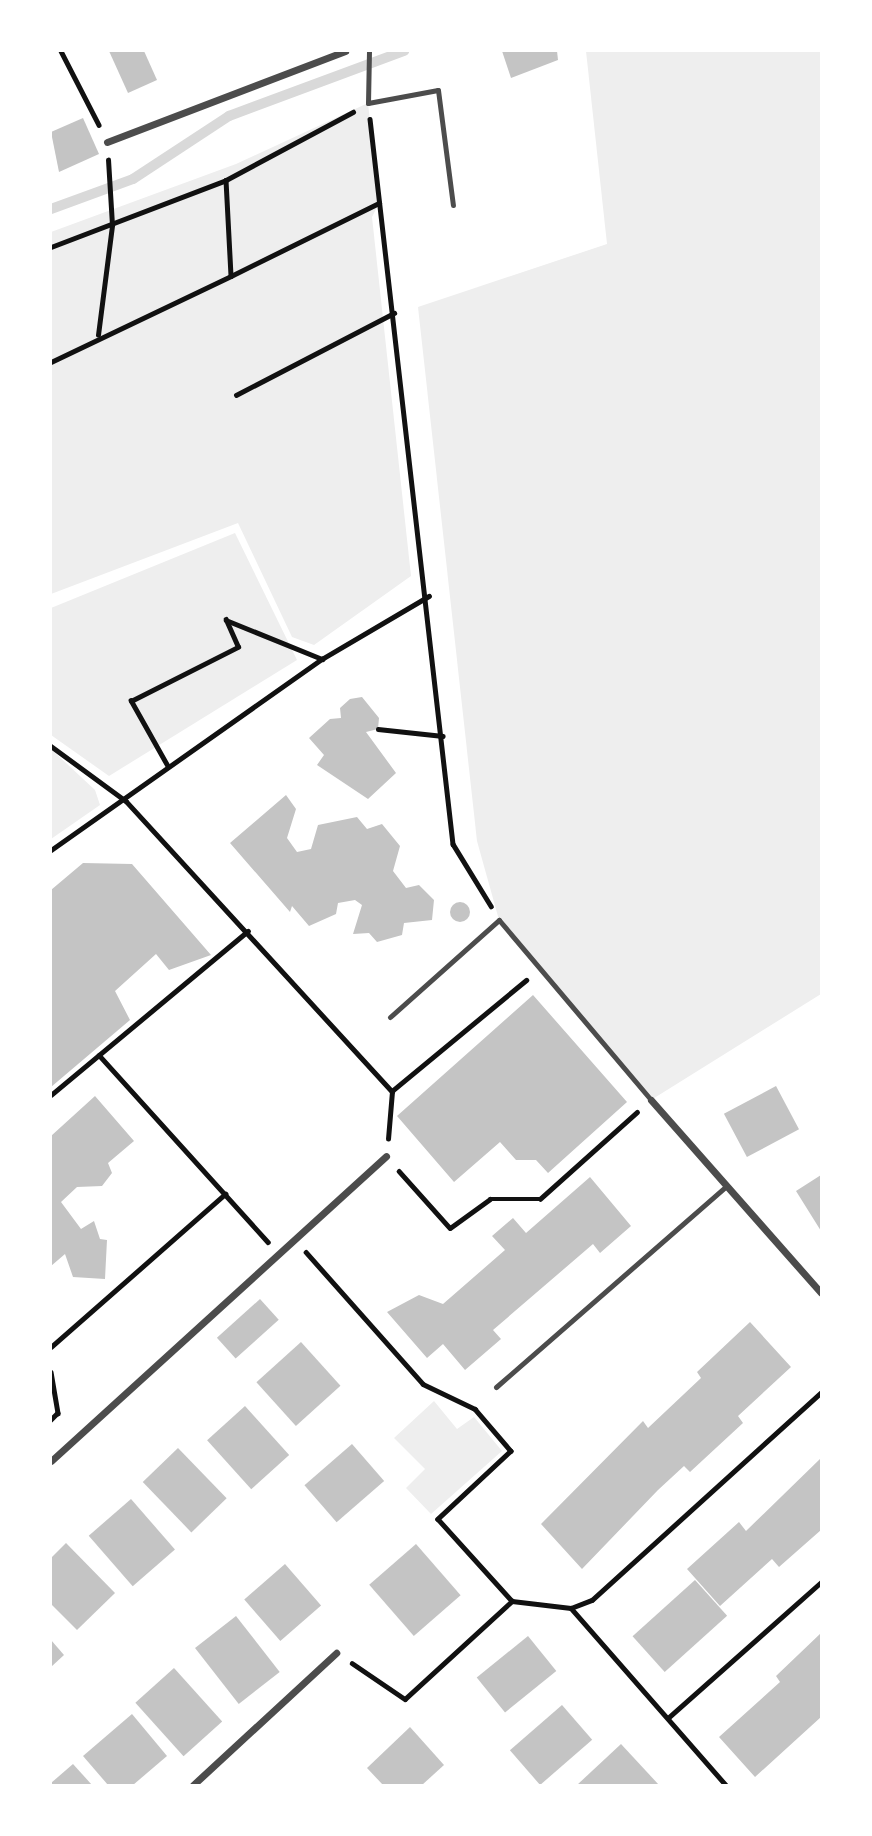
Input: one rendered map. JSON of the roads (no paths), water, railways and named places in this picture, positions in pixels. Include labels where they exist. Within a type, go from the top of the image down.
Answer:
[{"type":"street","points":[[107,142],[345,51]]},
{"type":"street","points":[[651,1100],[821,1293]]},
{"type":"street","points":[[51,1461],[386,1156]]},
{"type":"street","points":[[193,1785],[336,1653]]},
{"type":"lane","points":[[369,51],[373,73],[368,103],[438,90],[453,205]]},
{"type":"lane","points":[[390,1017],[499,920],[651,1100]]},
{"type":"lane","points":[[496,1387],[725,1187]]},
{"type":"waterway","points":[[51,209],[133,179],[229,116],[404,51]]}]
